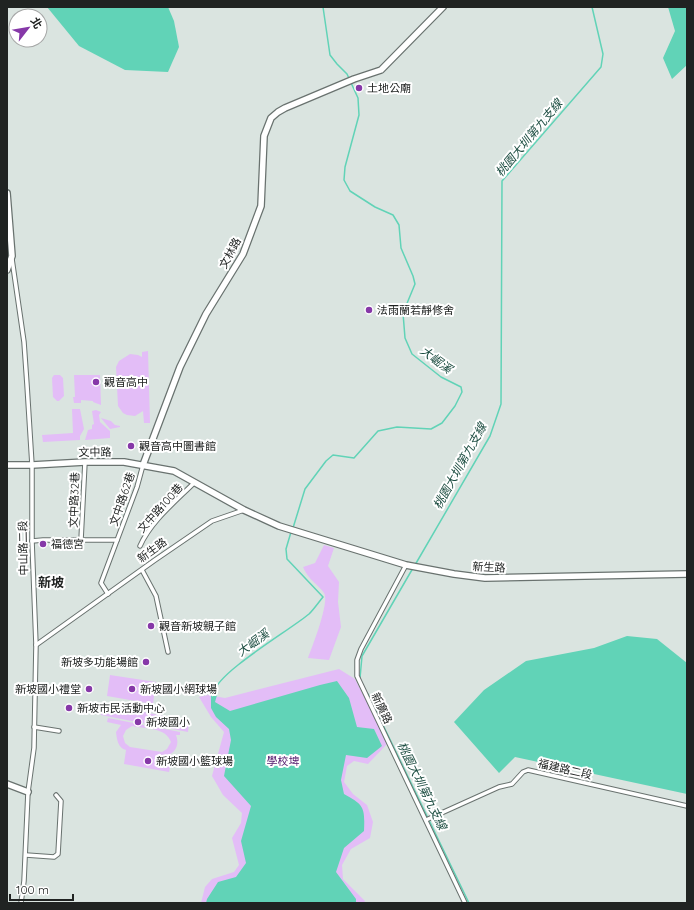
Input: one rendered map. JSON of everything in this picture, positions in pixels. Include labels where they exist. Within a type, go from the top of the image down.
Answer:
[{"type":"street","name":"文林路","points":[[143,465],[180,367],[206,314],[243,254],[255,223],[261,206],[264,136],[271,118],[285,108],[352,80],[381,70],[443,7]]},
{"type":"street","name":"中山路二段","points":[[7,193],[12,256],[24,342],[32,465],[32,541],[36,645],[34,748],[28,792],[26,854],[21,903]]},
{"type":"street","points":[[7,270],[12,256]]},
{"type":"street","name":"文中路","points":[[7,465],[84,462],[124,462],[143,465],[174,471],[244,510]]},
{"type":"street","name":"文中路32巷","points":[[81,540],[84,462]]},
{"type":"street","name":"文中路62巷","points":[[108,594],[101,583],[137,487],[143,465]]},
{"type":"street","name":"文中路100巷","points":[[140,546],[144,536],[195,482]]},
{"type":"street","name":"新生路","points":[[36,645],[212,521],[244,510],[279,526],[406,565],[485,578],[687,574]]},
{"type":"street","points":[[32,541],[117,540]]},
{"type":"street","name":"新廣路","points":[[406,565],[361,649],[357,660],[357,676],[465,903]]},
{"type":"street","points":[[142,570],[156,596],[168,652]]},
{"type":"street","points":[[34,727],[60,731]]},
{"type":"street","name":"福建路二段","points":[[426,820],[500,786],[512,784],[523,772],[528,770],[687,806]]},
{"type":"street","points":[[7,784],[28,792]]},
{"type":"street","points":[[26,854],[54,857],[58,854],[61,801],[56,795]]},
{"type":"green space","points":[[148,351],[150,423],[144,423],[143,411],[135,416],[127,415],[123,413],[118,406],[116,367],[119,361],[130,354],[142,357],[142,352]]},
{"type":"green space","points":[[54,375],[60,375],[63,378],[64,396],[59,401],[53,397],[52,378]]},
{"type":"green space","points":[[74,375],[100,375],[101,405],[93,401],[81,400],[81,403],[74,403]]},
{"type":"green space","points":[[72,409],[80,409],[84,429],[80,436],[80,440],[43,442],[42,435],[73,433]]},
{"type":"green space","points":[[96,410],[101,412],[99,415],[100,422],[110,431],[110,438],[85,440],[88,430],[92,429],[92,425],[94,424],[92,411]]},
{"type":"green space","points":[[101,418],[111,421],[120,427],[110,429]]},
{"type":"green space","points":[[324,545],[334,548],[328,566],[339,582],[338,602],[341,627],[329,660],[308,658],[323,615],[325,598],[324,593],[310,579],[303,567],[315,563]]},
{"type":"green space","name":"學校埤","points":[[339,669],[355,679],[388,743],[368,764],[354,761],[347,766],[344,782],[353,794],[367,805],[373,822],[370,838],[351,849],[342,865],[343,879],[365,901],[364,903],[201,903],[205,887],[212,879],[234,872],[239,865],[232,838],[241,823],[242,813],[223,795],[212,776],[224,732],[211,717],[199,697],[208,695],[225,698]]},
{"type":"green space","name":"新坡國小網球場","points":[[110,675],[156,682],[153,704],[107,696]]},
{"type":"green space","points":[[103,704],[189,721],[188,732],[101,715]]},
{"type":"green space","points":[[108,718],[180,732],[180,735],[176,735],[176,748],[172,753],[165,756],[172,758],[169,772],[124,764],[126,750],[120,746],[117,741],[116,732],[121,725],[107,722]],"holes":[[[132,726],[160,731],[165,734],[171,742],[167,749],[162,752],[130,747],[125,743],[123,736],[126,730]]]},
{"type":"shaded area","points":[[47,7],[168,7],[174,21],[179,47],[168,72],[125,70],[79,46]]},
{"type":"shaded area","points":[[668,7],[687,7],[687,65],[672,79],[663,58],[675,31]]},
{"type":"shaded area","points":[[627,636],[657,639],[687,663],[687,794],[515,757],[499,773],[454,722],[484,690],[526,661],[594,648]]},
{"type":"shaded area","name":"學校埤","points":[[337,681],[349,698],[357,727],[374,729],[382,746],[367,758],[346,755],[341,780],[344,794],[359,804],[362,808],[364,817],[364,831],[344,848],[336,872],[356,899],[356,903],[206,903],[218,882],[236,877],[246,863],[241,841],[251,806],[224,776],[231,740],[229,729],[216,717],[211,708],[211,690],[218,692],[215,702],[230,711]]},
{"type":"waterway","name":"大崛溪","points":[[293,528],[305,489],[326,461],[333,455],[354,458],[378,431],[397,427],[431,429],[442,423],[455,406],[462,392],[461,387],[441,377],[412,354],[405,338],[403,313],[415,284],[401,248],[399,225],[393,215],[375,207],[350,191],[344,180],[345,167],[359,115],[358,98],[347,74],[330,55],[323,7]]},
{"type":"waterway","name":"桃園大圳第九支線","points":[[415,565],[490,436],[501,404],[502,181],[601,67],[603,54],[592,7]]},
{"type":"waterway","name":"大崛溪","points":[[214,692],[218,684],[228,674],[309,614],[323,597],[287,559],[286,549],[291,532]]},
{"type":"waterway","name":"桃園大圳第九支線","points":[[360,678],[362,656],[413,568]]},
{"type":"waterway","name":"桃園大圳第九支線","points":[[368,694],[469,903]]},
{"type":"place","name":"土地公廟","points":[[359,88]]},
{"type":"place","name":"法雨蘭若靜修舍","points":[[369,310]]},
{"type":"place","name":"觀音高中","points":[[96,382]]},
{"type":"place","name":"觀音高中圖書館","points":[[131,446]]},
{"type":"place","name":"福德宮","points":[[43,544]]},
{"type":"place","name":"觀音新坡親子館","points":[[151,626]]},
{"type":"place","name":"新坡多功能場館","points":[[146,662]]},
{"type":"place","name":"新坡國小禮堂","points":[[89,689]]},
{"type":"place","name":"新坡國小網球場","points":[[132,689]]},
{"type":"place","name":"新坡市民活動中心","points":[[69,708]]},
{"type":"place","name":"新坡國小","points":[[138,722]]},
{"type":"place","name":"新坡國小籃球場","points":[[148,761]]},
{"type":"district","name":"新坡","points":[[51,582]]}]
